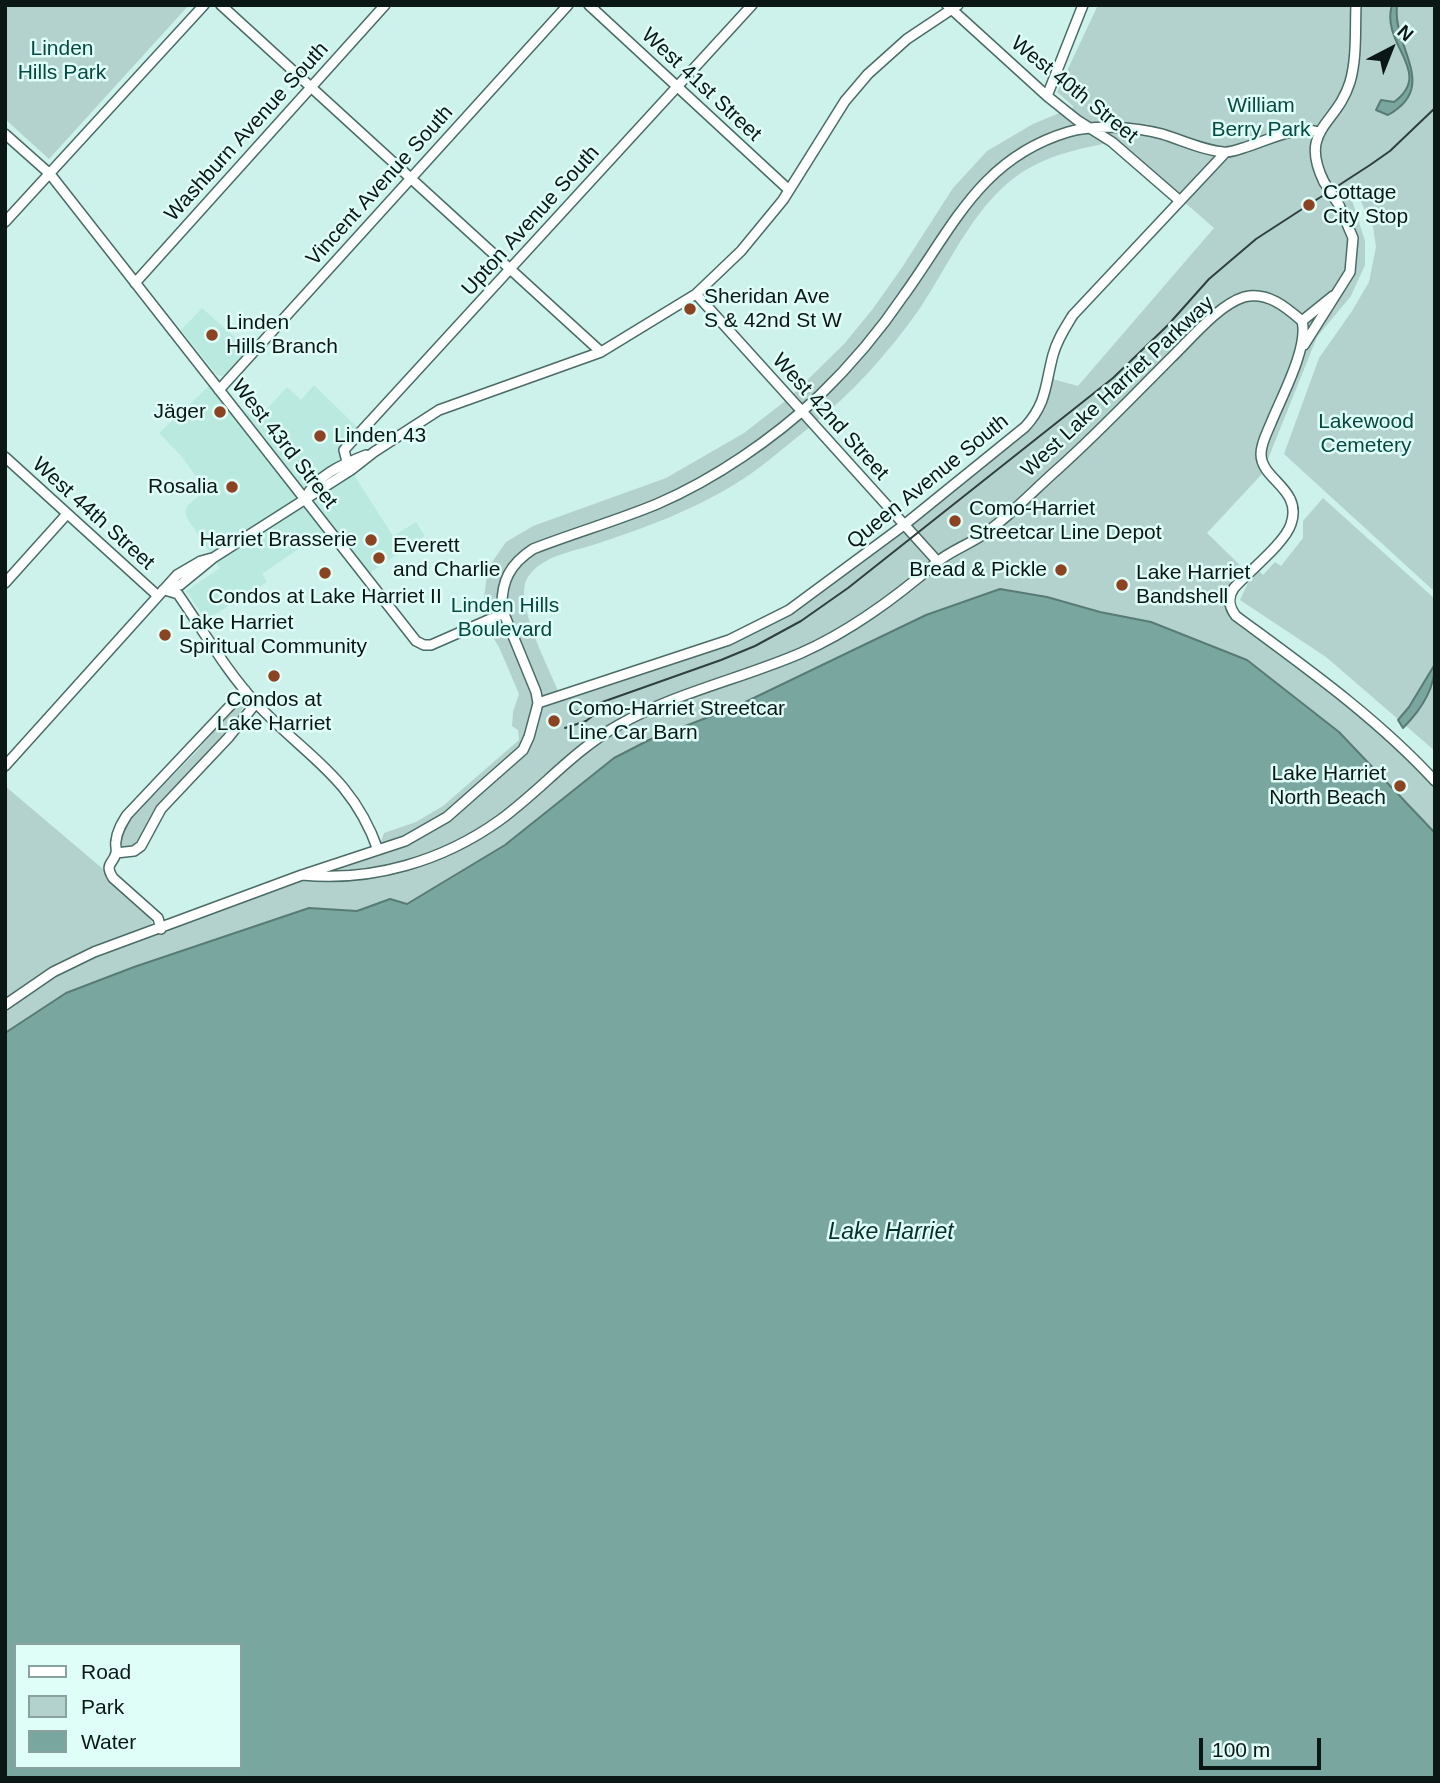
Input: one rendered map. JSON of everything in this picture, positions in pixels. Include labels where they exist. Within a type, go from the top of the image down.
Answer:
[{"type":"street","points":[[5,222],[204,5]]},
{"type":"street","points":[[221,5],[601,352]]},
{"type":"street","name":"Washburn Avenue South","points":[[135,282],[385,5]]},
{"type":"street","name":"Vincent Avenue South","points":[[219,390],[568,5]]},
{"type":"street","name":"West 41st Street","points":[[589,5],[789,190]]},
{"type":"street","name":"Upton Avenue South","points":[[347,462],[344,450],[752,5]]},
{"type":"street","points":[[1047,96],[1083,5]]},
{"type":"street","points":[[1298,355],[1350,272],[1354,250],[1350,228],[1324,182],[1314,156],[1319,132],[1349,84],[1353,65],[1356,5]]},
{"type":"street","points":[[5,766],[161,593],[180,584],[213,558],[439,410],[601,352],[696,294],[741,251],[789,190],[845,101],[868,74],[907,39],[953,7]]},
{"type":"street","name":"West 40th Street","points":[[953,7],[1047,96],[1077,120],[1112,142],[1180,201]]},
{"type":"street","points":[[537,707],[536,692],[503,613],[502,594],[511,567],[521,556],[533,549],[659,503],[693,486],[757,446],[801,411],[850,365],[880,330],[969,199],[1001,166],[1022,151],[1063,133],[1090,127],[1135,129],[1225,153],[1300,129],[1319,132]]},
{"type":"street","name":"West 43rd Street","points":[[5,134],[50,174],[416,641],[431,645],[503,613]]},
{"type":"street","name":"Queen Avenue South","points":[[537,707],[760,626],[817,591],[904,525],[1034,417],[1046,391],[1053,355],[1061,334],[1073,315],[1225,153]]},
{"type":"street","points":[[1337,293],[1302,321],[1304,335],[1298,355],[1262,444],[1261,458],[1266,471],[1283,486],[1289,496],[1293,517],[1291,525],[1280,541],[1234,588],[1230,598],[1232,610],[1236,616],[1332,687],[1410,755],[1435,781]]},
{"type":"street","name":"West 42nd Street","points":[[696,294],[938,562]]},
{"type":"street","name":"West Lake Harriet Parkway","points":[[302,875],[325,877],[372,873],[419,862],[447,850],[501,819],[574,756],[617,726],[643,712],[801,653],[835,636],[908,587],[938,562],[995,526],[1083,447],[1205,325],[1234,302],[1246,297],[1269,298],[1302,321]]},
{"type":"street","points":[[304,499],[310,486],[347,462],[374,452]]},
{"type":"street","name":"West 44th Street","points":[[5,457],[67,514],[161,593],[178,594],[256,703],[337,778],[367,822],[379,850]]},
{"type":"street","points":[[5,583],[67,514]]},
{"type":"street","points":[[161,929],[158,918],[113,878],[108,870],[116,853],[118,830],[127,815],[245,690]]},
{"type":"street","points":[[116,853],[134,851],[141,846],[161,810],[228,738],[256,703]]},
{"type":"street","name":"West Lake Harriet Parkway","points":[[5,1004],[70,962],[302,875],[405,841],[447,817],[523,750],[537,707]]},
{"type":"shaded area","points":[[202,308],[248,349],[224,376],[217,375],[181,330]]},
{"type":"shaded area","points":[[314,385],[361,431],[344,450],[351,470],[393,536],[416,522],[425,536],[362,578],[326,530],[262,574],[267,582],[206,620],[186,591],[220,568],[185,511],[188,505],[206,490],[182,457],[159,433],[209,386],[255,418],[258,415],[260,417],[287,387],[301,400]]},
{"type":"green space","name":"Linden Hills Park","points":[[5,5],[189,5],[49,159],[5,119]]},
{"type":"green space","points":[[1098,5],[1435,5],[1435,592],[1284,454],[1319,358],[1369,282],[1376,247],[1373,227],[1354,187],[1349,191],[1365,241],[1365,265],[1351,296],[1317,337],[1262,474],[1207,533],[1248,573],[1234,588],[1232,609],[1290,654],[1435,781],[1435,833],[1339,732],[1247,660],[1151,622],[1000,589],[926,615],[735,707],[651,739],[614,758],[505,845],[407,904],[390,900],[357,911],[309,909],[134,967],[66,993],[5,1033],[5,1005],[52,972],[378,850],[384,833],[416,822],[443,806],[519,740],[518,730],[512,726],[519,694],[499,647],[484,623],[483,605],[488,568],[506,542],[533,526],[666,478],[744,433],[789,398],[844,344],[872,310],[953,188],[987,151],[1033,124],[1074,107],[1057,92]],"holes":[[[1113,140],[1214,228],[1078,386],[1049,378],[1025,427],[789,610],[729,640],[560,695],[528,617],[524,587],[534,570],[549,559],[651,525],[707,500],[752,473],[810,427],[854,387],[894,343],[918,311],[980,213],[1012,180],[1050,158]]]},
{"type":"green space","points":[[1323,498],[1435,599],[1435,751],[1326,657],[1240,600],[1248,583],[1259,571],[1263,575],[1275,562],[1281,566],[1303,538],[1303,521]]},
{"type":"green space","points":[[239,700],[245,705],[223,735],[158,806],[139,840],[132,846],[122,847],[121,840],[127,823],[197,751]]},
{"type":"green space","points":[[5,786],[103,869],[113,884],[141,908],[152,922],[150,928],[69,959],[5,1000]]},
{"type":"water","points":[[1392,5],[1397,5],[1397,21],[1412,79],[1411,92],[1403,104],[1388,115],[1376,110],[1381,100],[1394,102],[1405,91],[1409,80],[1408,69],[1393,33],[1390,19]]},
{"type":"water","name":"Lake Harriet","points":[[1000,589],[1047,597],[1100,612],[1151,622],[1247,660],[1339,732],[1435,833],[1435,1775],[1432,1778],[5,1778],[5,1033],[66,993],[309,908],[357,911],[390,899],[407,904],[505,845],[614,758],[651,739],[735,707],[926,615]]},
{"type":"water","points":[[1435,664],[1425,699],[1403,728],[1398,720]]},
{"type":"tram line","points":[[577,711],[755,646],[801,621],[848,588],[1113,378],[1168,325],[1209,279],[1256,239],[1390,151],[1435,108]]},
{"type":"tram line","points":[[565,728],[586,721],[600,710]]},
{"type":"place","name":"Cottage City Stop","points":[[1309,205]]},
{"type":"place","name":"Sheridan Ave S & 42nd St W","points":[[690,309]]},
{"type":"place","name":"Linden Hills Branch","points":[[212,335]]},
{"type":"place","name":"Jäger","points":[[220,412]]},
{"type":"place","name":"Linden 43","points":[[320,436]]},
{"type":"place","name":"Rosalia","points":[[232,487]]},
{"type":"place","name":"Como-Harriet Streetcar Line Depot","points":[[955,521]]},
{"type":"place","name":"Harriet Brasserie","points":[[371,540]]},
{"type":"place","name":"Everett and Charlie","points":[[379,558]]},
{"type":"place","name":"Bread & Pickle","points":[[1061,570]]},
{"type":"place","name":"Condos at Lake Harriet II","points":[[325,573]]},
{"type":"place","name":"Lake Harriet Bandshell","points":[[1122,585]]},
{"type":"place","name":"Lake Harriet Spiritual Community","points":[[165,635]]},
{"type":"place","name":"Condos at Lake Harriet","points":[[274,676]]},
{"type":"place","name":"Como-Harriet Streetcar Line Car Barn","points":[[554,721]]},
{"type":"place","name":"Lake Harriet North Beach","points":[[1400,786]]},
{"type":"park label","name":"William Berry Park","points":[[1261,118]]},
{"type":"park label","name":"Lakewood Cemetery","points":[[1366,434]]},
{"type":"park label","name":"Linden Hills Boulevard","points":[[505,618]]}]
